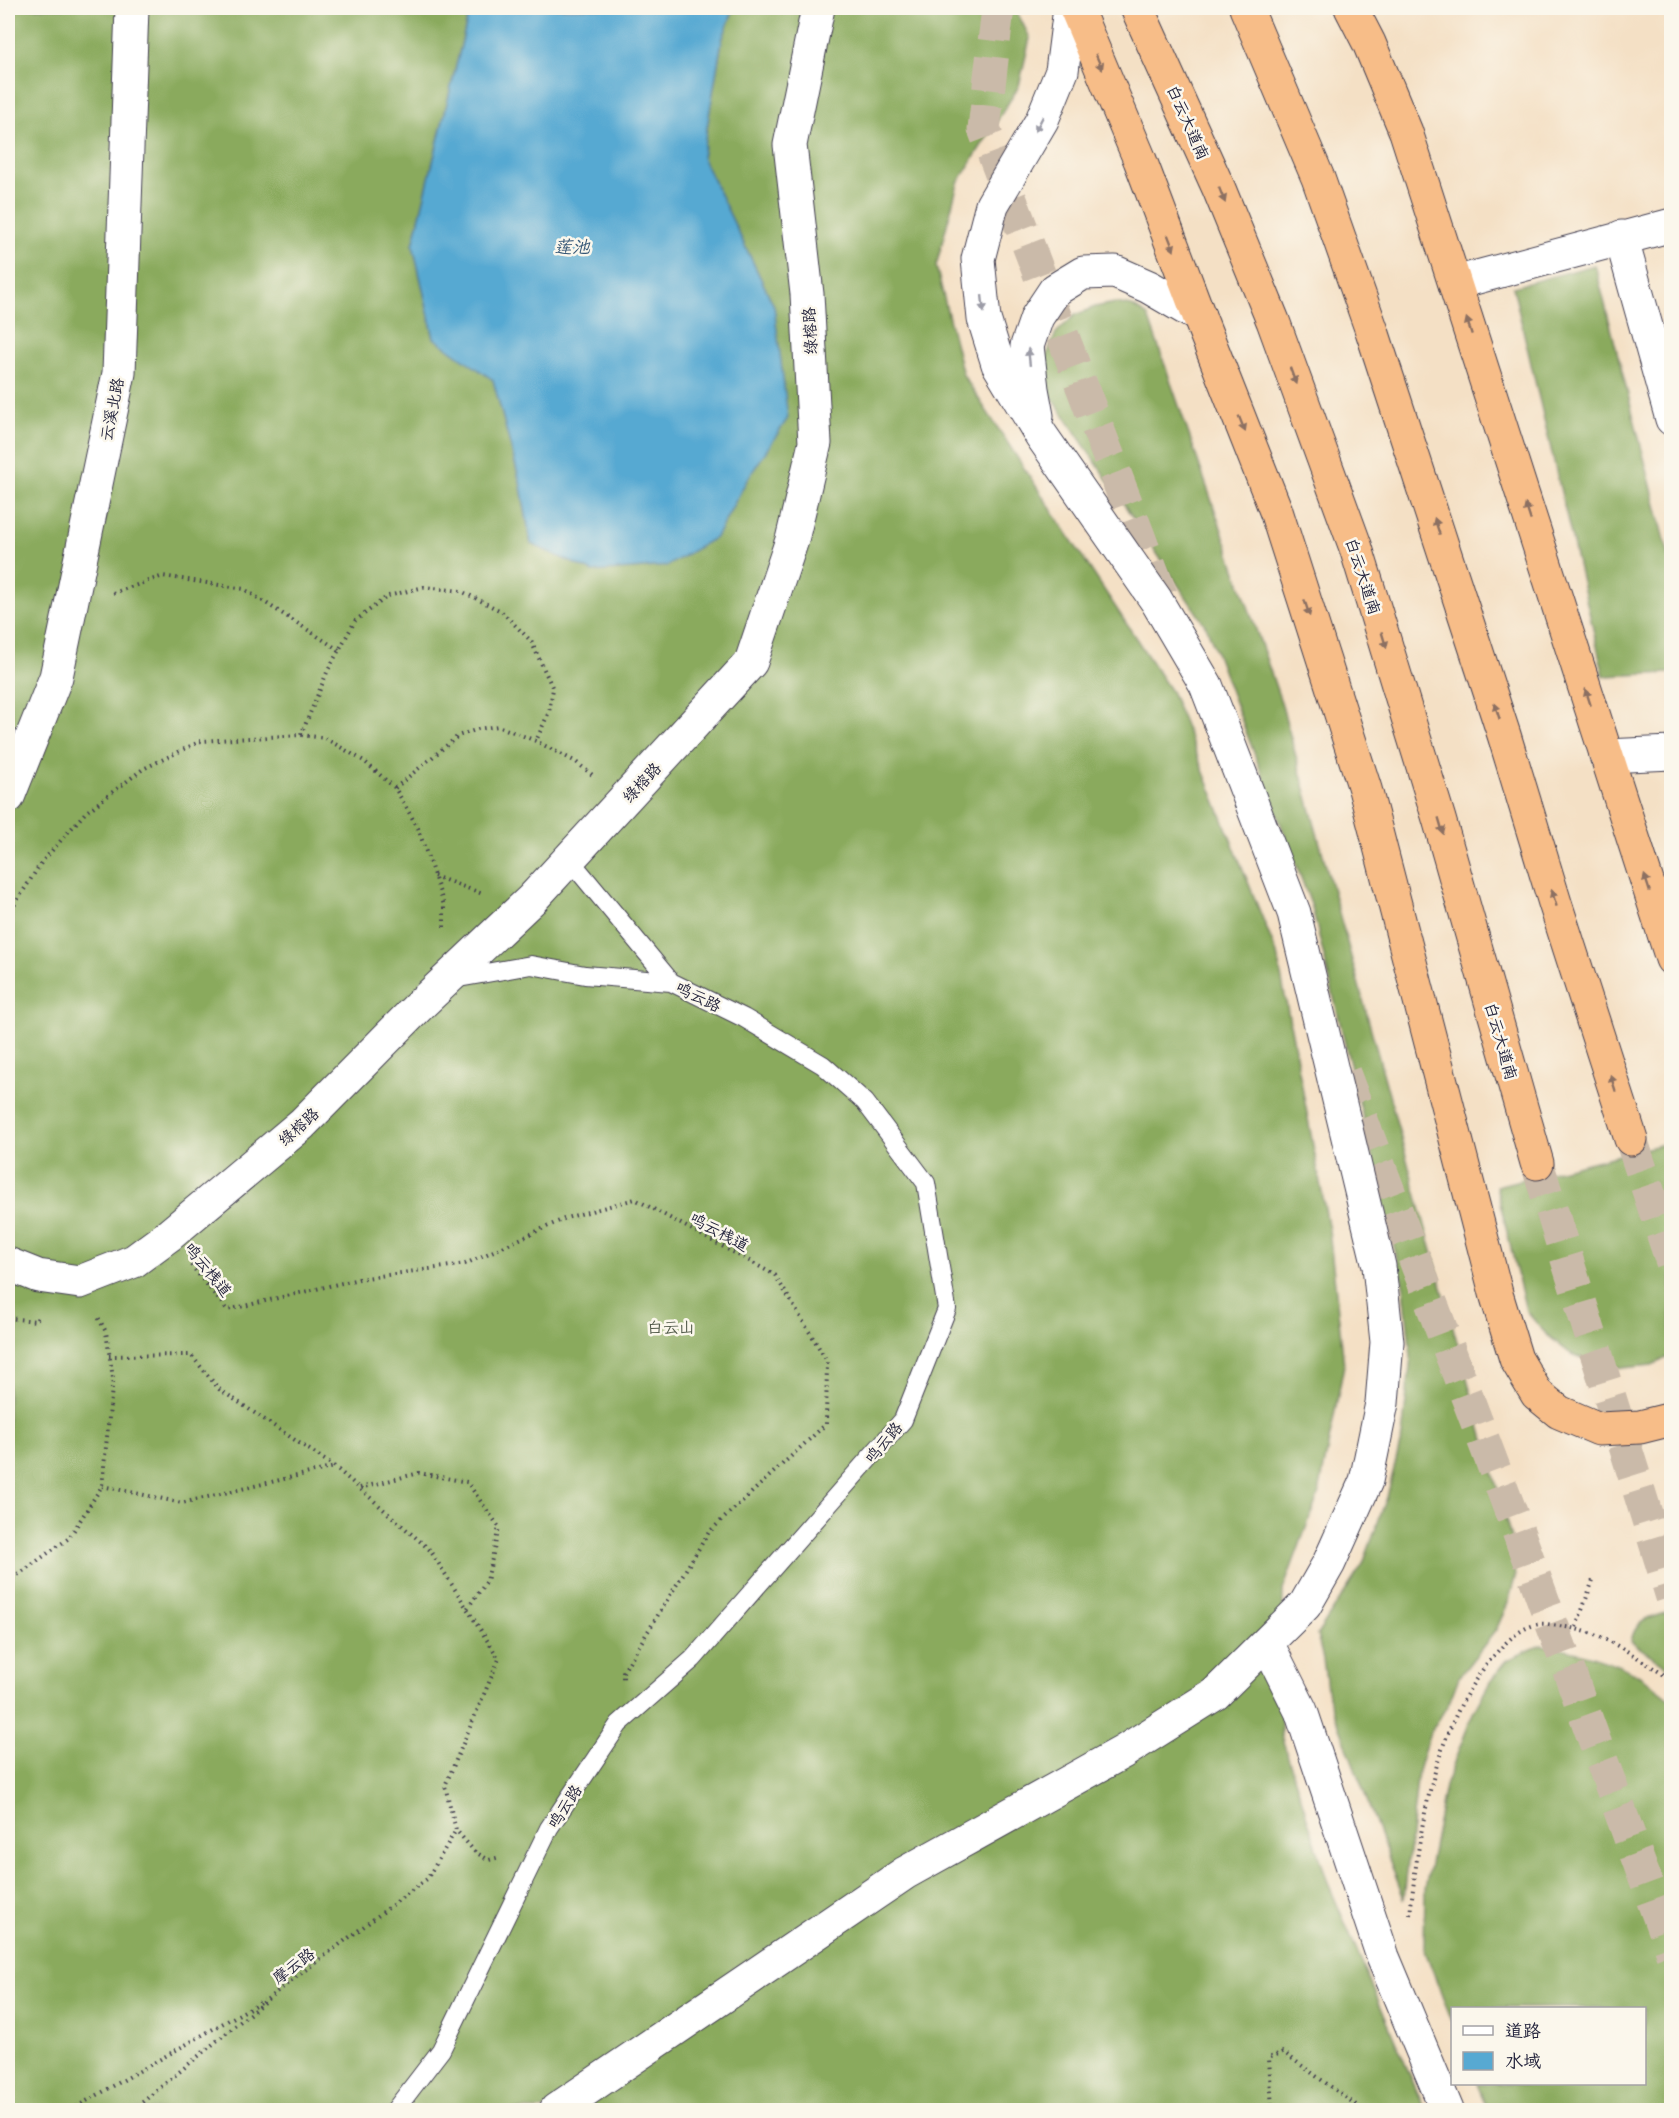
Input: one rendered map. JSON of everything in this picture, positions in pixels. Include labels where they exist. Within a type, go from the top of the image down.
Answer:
[{"type":"highway","points":[[1076,8],[1140,160],[1276,511],[1365,789],[1497,1298],[1516,1359],[1537,1394],[1559,1412],[1599,1429],[1640,1427],[1671,1419]]},
{"type":"highway","name":"白云大道南","points":[[1137,8],[1228,211],[1277,332],[1356,548],[1439,819],[1537,1162]]},
{"type":"highway","points":[[1246,8],[1318,178],[1372,331],[1497,713],[1631,1139]]},
{"type":"highway","points":[[1351,8],[1369,43],[1406,132],[1671,959]]},
{"type":"street","name":"云溪北路","points":[[8,797],[56,677],[119,374],[132,8]]},
{"type":"street","name":"绿榕路","points":[[8,1264],[38,1276],[80,1282],[134,1262],[168,1236],[302,1124],[445,981],[532,899],[752,662],[792,540],[815,443],[807,294],[790,145],[818,8]]},
{"type":"street","points":[[556,2110],[905,1873],[1123,1752],[1215,1694],[1305,1605],[1329,1563],[1366,1481],[1382,1403],[1388,1342],[1379,1266],[1294,913],[1206,685],[1156,600],[1041,435],[998,364],[984,319],[978,259],[992,205],[1042,120],[1062,71],[1070,8]]},
{"type":"street","points":[[1455,283],[1671,225]]},
{"type":"street","points":[[1621,237],[1671,419]]},
{"type":"street","points":[[1041,435],[1027,346],[1036,317],[1055,290],[1083,273],[1115,272],[1149,287],[1199,316]]},
{"type":"street","points":[[1606,756],[1671,753]]},
{"type":"street","points":[[1267,1643],[1301,1711],[1383,1957],[1447,2110]]},
{"type":"lane","points":[[569,859],[671,982]]},
{"type":"lane","name":"鸣云路","points":[[395,2110],[441,2050],[549,1828],[619,1725],[693,1659],[903,1420],[947,1309],[926,1183],[865,1102],[824,1065],[744,1018],[671,982],[585,975],[531,965],[445,981]]},
{"type":"path","points":[[202,8],[218,11],[225,8]]},
{"type":"path","points":[[69,613],[103,597],[163,576],[244,589],[339,650]]},
{"type":"path","points":[[301,735],[328,670],[355,621],[388,596],[424,587],[461,591],[501,611],[531,641],[553,689],[549,712],[537,741]]},
{"type":"path","points":[[395,788],[458,736],[478,729],[498,726],[537,741],[576,762],[624,800]]},
{"type":"path","points":[[8,915],[41,863],[85,813],[142,769],[201,741],[301,735],[325,738],[364,761],[395,788],[418,828],[444,905],[445,981]]},
{"type":"path","name":"鸣云栈道","points":[[168,1236],[227,1310],[360,1279],[465,1264],[566,1218],[635,1199],[775,1275],[827,1361],[826,1424],[708,1532],[623,1672],[619,1725]]},
{"type":"path","points":[[8,1582],[69,1538],[102,1486],[113,1378],[106,1332],[80,1282]]},
{"type":"path","points":[[109,1356],[191,1355],[219,1389],[335,1467],[430,1550],[499,1659],[444,1786],[456,1830],[475,1852],[489,1860],[500,1857]]},
{"type":"path","points":[[102,1486],[182,1503],[335,1467]]},
{"type":"path","points":[[359,1488],[419,1473],[467,1482],[499,1527],[488,1581],[467,1609]]},
{"type":"path","points":[[1576,1627],[1593,1580]]},
{"type":"path","points":[[1410,1922],[1413,1888],[1432,1780],[1466,1694],[1489,1661],[1513,1635],[1539,1624],[1576,1627],[1616,1644],[1671,1680]]},
{"type":"path","name":"摩云路","points":[[133,2110],[275,1993],[427,1879],[456,1830]]},
{"type":"path","points":[[71,2110],[275,1993]]},
{"type":"path","points":[[1272,2110],[1269,2058],[1283,2052],[1363,2110]]},
{"type":"green space","name":"白云山","points":[[8,8],[470,8],[413,245],[434,338],[493,379],[521,486],[531,544],[716,537],[747,480],[774,306],[702,157],[722,40],[734,8],[1015,8],[1030,38],[1019,86],[958,183],[936,266],[963,375],[1172,693],[1277,954],[1329,1230],[1344,1365],[1319,1493],[1283,1590],[1281,1735],[1328,1883],[1425,2110],[8,2110]]},
{"type":"green space","points":[[1595,265],[1671,564],[1671,673],[1604,676],[1513,287]]},
{"type":"green space","points":[[1115,303],[1132,306],[1148,316],[1281,702],[1511,1538],[1515,1578],[1508,1603],[1496,1630],[1459,1677],[1449,1703],[1429,1735],[1418,1771],[1404,1899],[1328,1696],[1317,1635],[1363,1564],[1387,1497],[1402,1436],[1411,1357],[1404,1288],[1312,907],[1207,628],[1049,393],[1045,360],[1056,333],[1075,315],[1095,307]]},
{"type":"green space","points":[[1671,1142],[1671,1356],[1652,1365],[1623,1368],[1589,1361],[1571,1354],[1546,1334],[1526,1311],[1496,1186]]},
{"type":"green space","points":[[1672,1611],[1671,1669],[1631,1642],[1640,1623]]},
{"type":"green space","points":[[1541,1645],[1579,1652],[1631,1671],[1671,1700],[1671,2110],[1488,2110],[1477,2085],[1646,2085],[1646,2007],[1451,2007],[1451,2018],[1424,1948],[1425,1889],[1445,1786],[1473,1713],[1490,1682],[1507,1660]]},
{"type":"water","name":"莲池","points":[[470,8],[734,8],[722,40],[702,157],[774,306],[788,418],[747,480],[716,537],[667,566],[593,572],[531,544],[521,486],[493,380],[434,338],[413,245]]},
{"type":"tunnel","points":[[998,8],[984,129],[1164,602]]},
{"type":"tunnel","points":[[1344,1073],[1515,1523],[1672,1953]]},
{"type":"tunnel","points":[[1631,1139],[1672,1262]]},
{"type":"tunnel","points":[[1537,1163],[1672,1597]]}]
